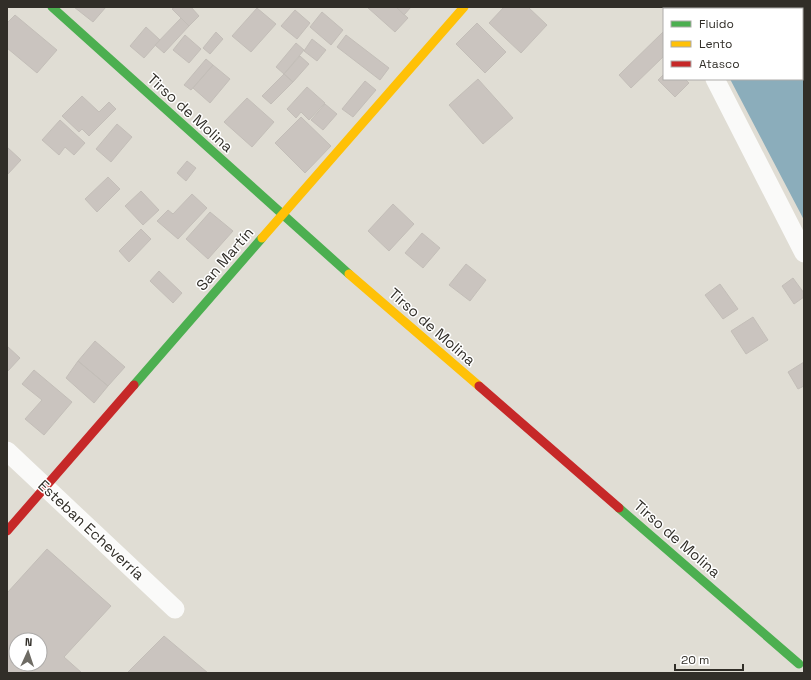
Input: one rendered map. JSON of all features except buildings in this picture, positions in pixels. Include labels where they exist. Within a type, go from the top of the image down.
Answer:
[{"type":"street","name":"Tirso de Molina","points":[[52,7],[282,215],[799,664]]},
{"type":"street","name":"San Martín","points":[[7,531],[464,7]]},
{"type":"street","points":[[716,80],[804,254]]},
{"type":"street","name":"Esteban Echeverría","points":[[7,451],[175,609]]},
{"type":"water","points":[[803,72],[804,220],[731,80],[803,80]]},
{"type":"traffic: fast","points":[[52,7],[349,274]]},
{"type":"traffic: fast","points":[[134,385],[262,238]]},
{"type":"traffic: fast","points":[[619,508],[799,664]]},
{"type":"traffic: slow","points":[[262,238],[464,7]]},
{"type":"traffic: slow","points":[[349,274],[479,386]]},
{"type":"traffic: jam","points":[[7,531],[134,385]]},
{"type":"traffic: jam","points":[[479,386],[619,508]]}]
